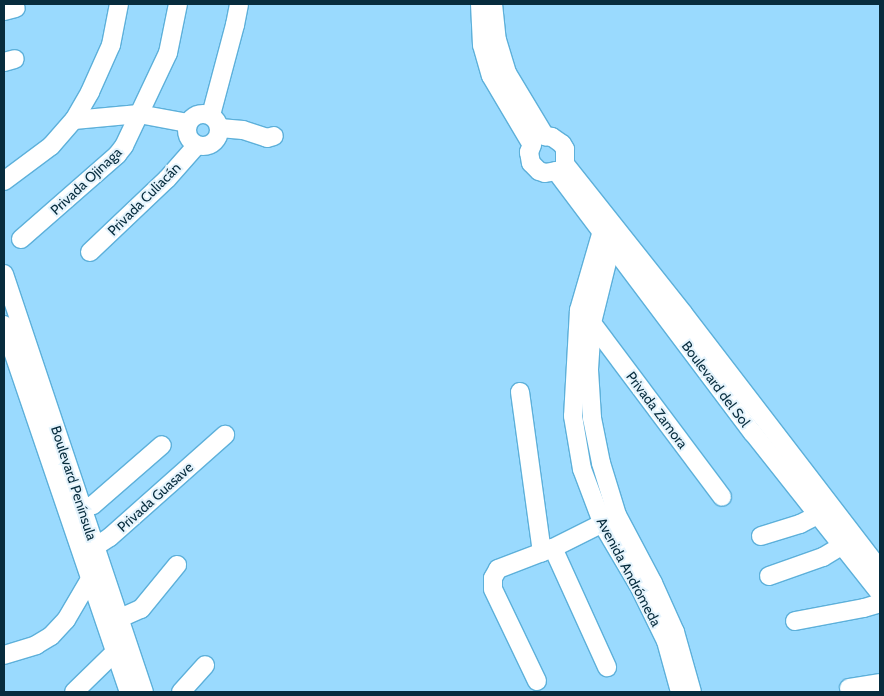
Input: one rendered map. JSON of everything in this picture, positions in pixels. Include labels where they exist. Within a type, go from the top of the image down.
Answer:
[{"type":"street","points":[[4,180],[51,146],[74,120],[90,92],[111,45],[119,4]]},
{"type":"street","name":"Privada Ojinaga","points":[[21,239],[117,155],[124,146],[168,53],[178,4]]},
{"type":"street","points":[[188,123],[187,133],[192,142],[197,145],[202,146],[213,143],[217,139],[215,122],[239,4]]},
{"type":"street","points":[[480,4],[482,45],[491,76],[538,140]]},
{"type":"street","points":[[493,4],[497,40],[507,74],[538,140]]},
{"type":"street","points":[[74,120],[139,114],[188,123],[200,114],[215,122],[267,138],[274,136]]},
{"type":"street","points":[[552,137],[562,144],[565,149],[561,168],[544,173],[534,168],[529,158],[538,140],[552,137]]},
{"type":"street","name":"Privada Culiacán","points":[[90,252],[167,179],[197,145]]},
{"type":"street","name":"Boulevard del Sol","points":[[561,168],[826,511],[880,570]]},
{"type":"street","name":"Avenida Andrómeda","points":[[604,224],[579,310],[573,416],[582,469],[610,520],[666,641],[680,692]]},
{"type":"street","name":"Avenida Andrómeda","points":[[615,239],[592,323],[589,370],[592,418],[602,463],[610,520],[653,584],[675,632],[692,692]]},
{"type":"street","name":"Boulevard Península","points":[[4,274],[8,329],[92,554],[112,622],[115,652],[129,692]]},
{"type":"street","name":"Privada Zamora","points":[[592,323],[722,497]]},
{"type":"street","name":"Boulevard Península","points":[[8,329],[82,508],[92,554],[90,579],[112,622],[125,636],[144,692]]},
{"type":"street","points":[[520,392],[548,550],[607,667]]},
{"type":"street","name":"Privada Guasave","points":[[92,554],[225,435]]},
{"type":"street","points":[[82,508],[93,505],[162,445]]},
{"type":"street","points":[[761,536],[800,524],[826,511]]},
{"type":"street","name":"Boulevard del Sol","points":[[826,511],[843,545],[880,593]]},
{"type":"street","points":[[538,681],[493,589],[493,578],[498,569],[548,550],[610,520]]},
{"type":"street","points":[[769,576],[823,557],[843,545]]},
{"type":"street","points":[[112,622],[141,609],[178,565]]},
{"type":"street","points":[[4,655],[36,645],[50,636],[66,620],[90,579]]},
{"type":"street","points":[[795,621],[864,608],[880,603]]},
{"type":"street","points":[[74,692],[115,652],[125,636]]},
{"type":"street","points":[[181,692],[205,665]]},
{"type":"street","points":[[849,688],[880,683]]}]
